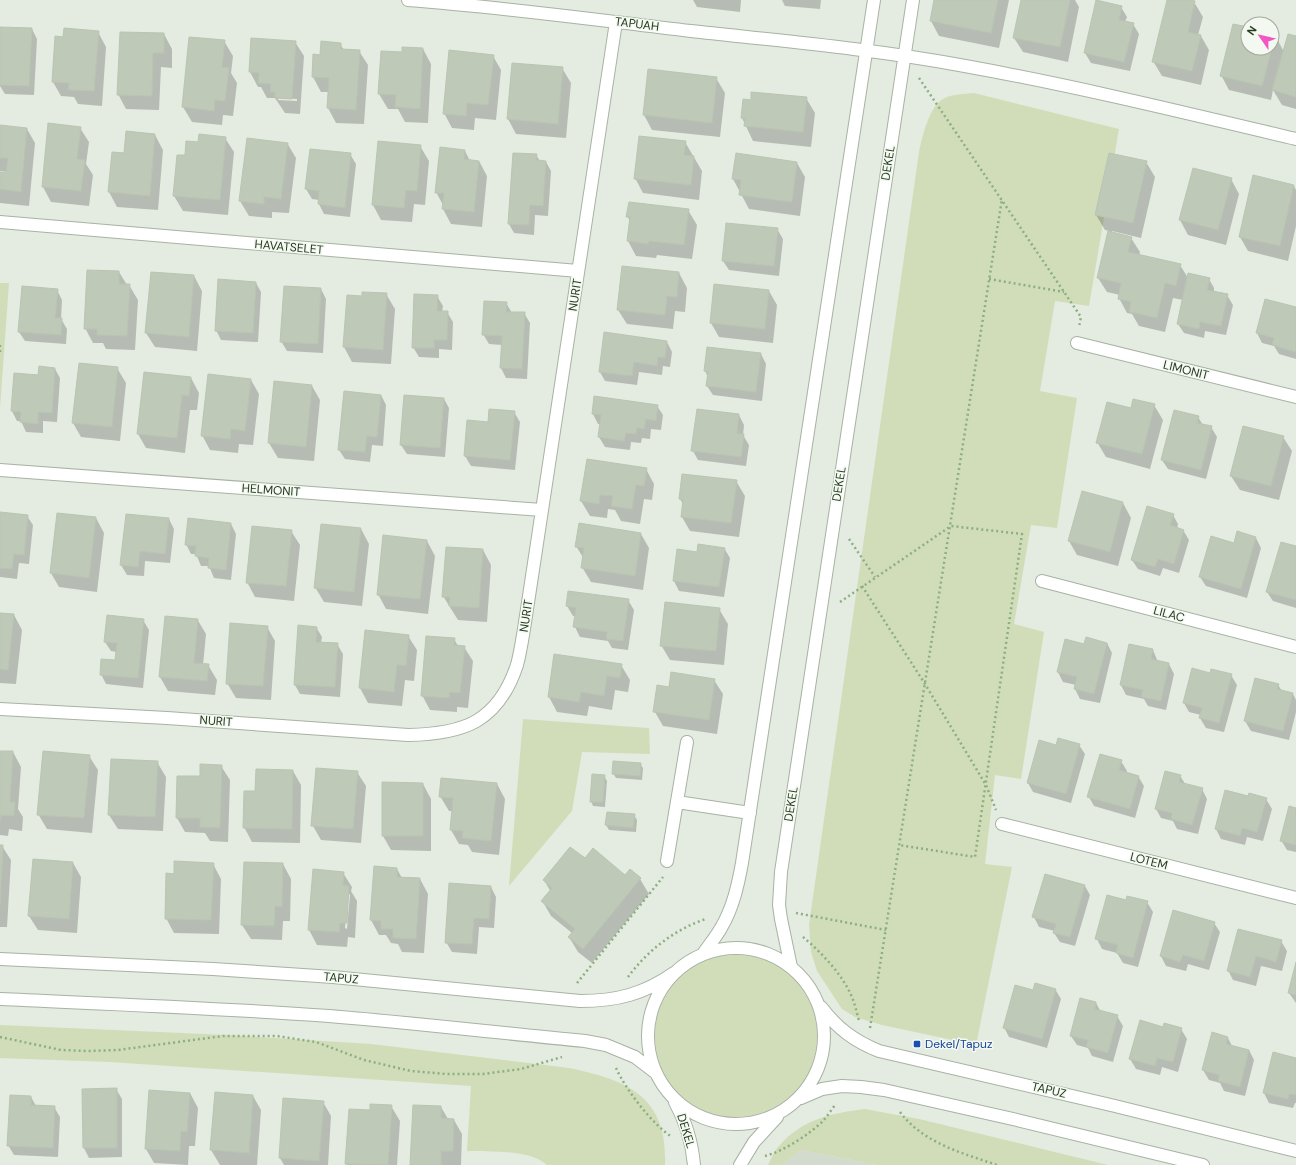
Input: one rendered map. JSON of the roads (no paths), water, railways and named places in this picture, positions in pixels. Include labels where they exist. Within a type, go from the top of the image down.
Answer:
[{"type":"street","name":"TAPUAH","points":[[408,0],[616,22],[904,56],[1026,77],[1296,139]]},
{"type":"street","points":[[703,954],[721,928],[729,911],[740,875],[874,0]]},
{"type":"street","name":"DEKEL","points":[[791,967],[780,915],[780,872],[913,0]]},
{"type":"street","name":"NURIT","points":[[0,709],[167,718],[408,735],[453,731],[473,724],[490,711],[505,691],[517,665],[524,629],[616,22]]},
{"type":"street","name":"HAVATSELET","points":[[0,222],[578,271]]},
{"type":"street","name":"LIMONIT","points":[[1076,343],[1296,397]]},
{"type":"street","name":"HELMONIT","points":[[0,470],[542,510]]},
{"type":"street","name":"LILAC","points":[[1042,581],[1296,647]]},
{"type":"street","points":[[667,861],[687,742]]},
{"type":"street","points":[[677,802],[750,813]]},
{"type":"street","name":"LOTEM","points":[[1002,824],[1296,898]]},
{"type":"street","points":[[741,1163],[762,1132],[784,1110],[798,1099],[809,1085],[818,1069],[823,1053],[824,1030],[818,1003],[810,987],[799,974],[791,967],[770,954],[753,949],[719,949],[703,954],[688,962],[674,973],[660,992],[654,1002],[649,1019],[649,1053],[656,1074],[662,1084],[673,1098],[686,1109],[702,1118],[719,1123],[752,1123],[769,1118],[784,1110]]},
{"type":"street","name":"TAPUZ","points":[[0,959],[213,969],[318,976],[580,1001],[611,1000],[638,993],[664,980],[674,973]]},
{"type":"street","points":[[0,999],[211,1008],[330,1016],[585,1041],[606,1045],[635,1057],[656,1074]]},
{"type":"street","name":"TAPUZ","points":[[818,1003],[834,1023],[848,1036],[867,1046],[893,1055],[1116,1106],[1296,1151]]},
{"type":"street","points":[[798,1099],[822,1089],[846,1086],[884,1090],[1017,1120],[1202,1165]]},
{"type":"street","name":"DEKEL","points":[[673,1098],[686,1126],[694,1165]]},
{"type":"place","name":"Dekel/Tapuz","points":[[917,1044]]}]
